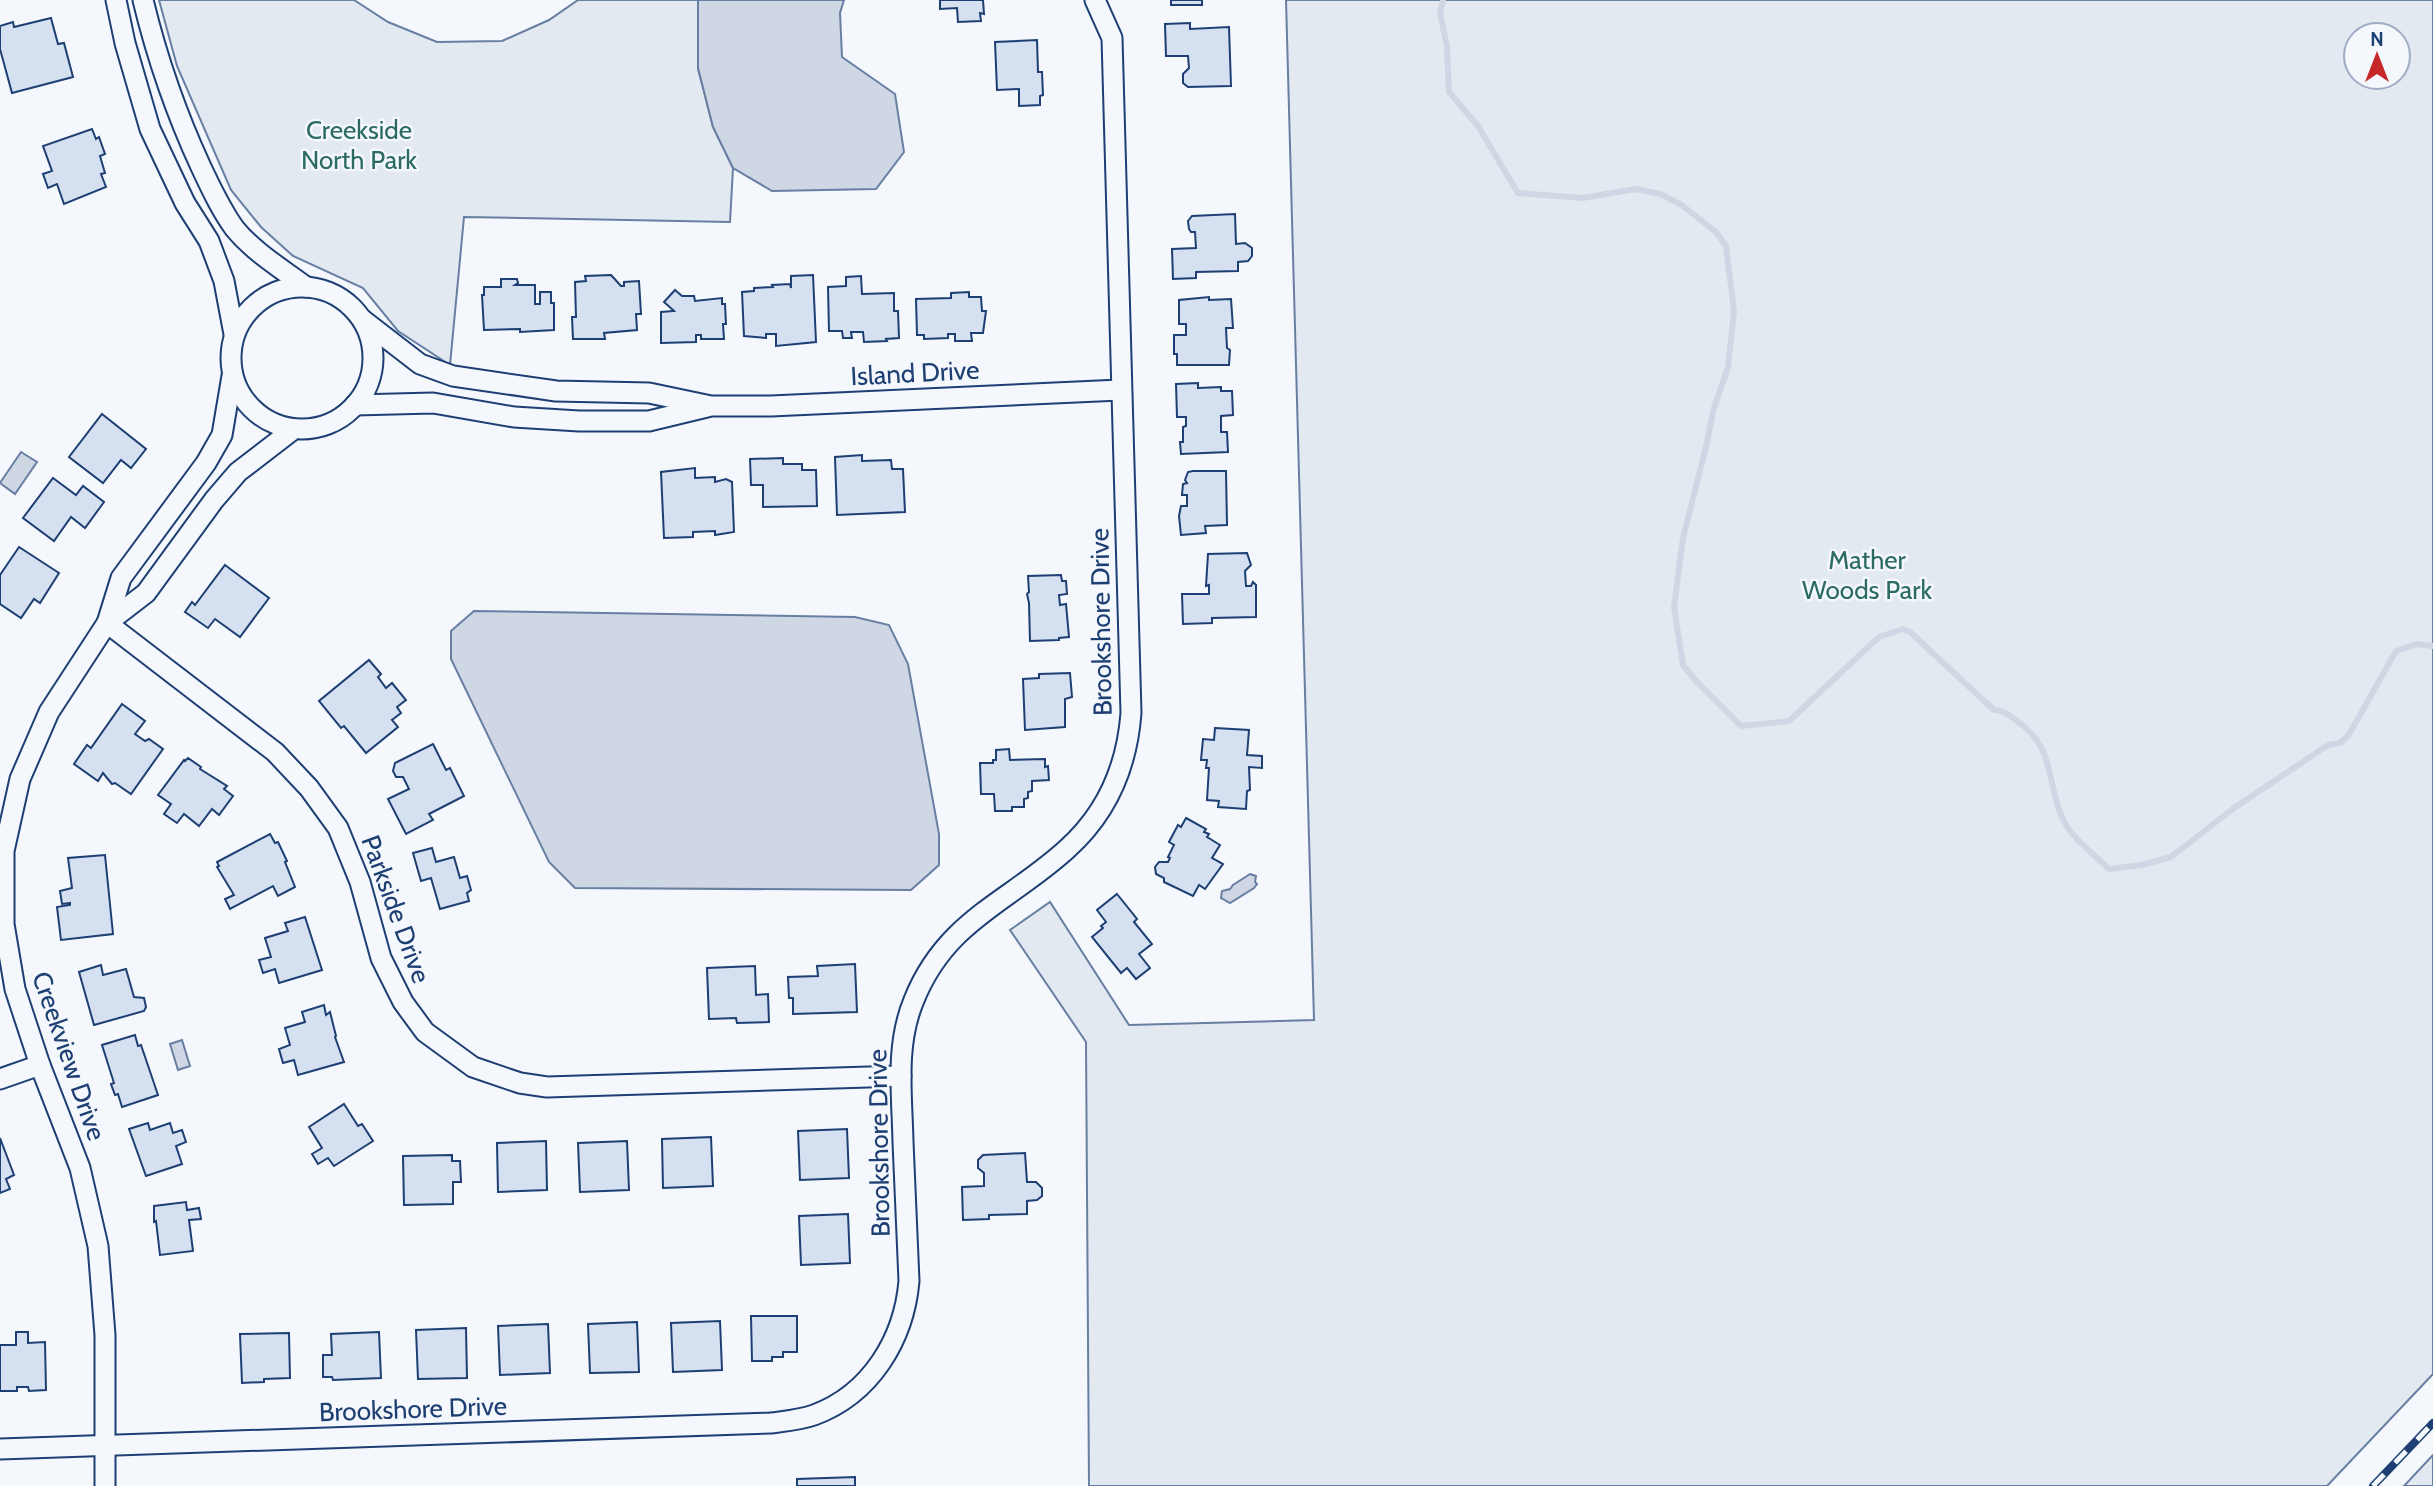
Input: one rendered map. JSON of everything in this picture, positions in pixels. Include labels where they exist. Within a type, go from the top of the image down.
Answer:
[{"type":"street","points":[[116,0],[125,44],[150,130],[185,203],[209,242],[224,281],[234,334]]},
{"type":"street","points":[[143,0],[154,46],[179,120],[217,200],[236,229],[262,255],[306,287]]},
{"type":"street","name":"Brookshore Drive","points":[[0,1450],[771,1423],[813,1416],[840,1402],[867,1380],[888,1353],[905,1315],[909,1280],[901,1076],[902,1047],[908,1016],[924,978],[962,928],[1065,852],[1080,837],[1114,788],[1127,748],[1131,713],[1112,38],[1095,0]]},
{"type":"street","points":[[306,287],[328,292],[348,303],[363,320],[371,341],[373,364],[368,386],[355,405],[338,420],[317,428],[294,429],[273,424],[255,412],[241,396],[232,376],[230,355],[234,334],[245,314],[262,299],[283,289],[306,287]]},
{"type":"street","name":"Island Drive","points":[[363,320],[420,364],[453,376],[556,391],[649,393],[711,406],[771,406],[1120,390]]},
{"type":"street","name":"Creekview Drive","points":[[105,1486],[105,1335],[98,1246],[80,1168],[40,1065],[15,989],[4,924],[4,851],[20,779],[49,712],[107,623],[121,578],[206,463],[222,435],[232,376]]},
{"type":"street","name":"Island Drive","points":[[355,405],[433,403],[513,417],[579,421],[649,421],[711,406]]},
{"type":"street","name":"Creekview Drive","points":[[107,623],[146,593],[214,500],[239,472],[294,429]]},
{"type":"street","name":"Parkside Drive","points":[[107,623],[275,752],[309,788],[338,828],[360,882],[381,958],[403,1002],[425,1032],[472,1067],[520,1083],[547,1087],[901,1076]]},
{"type":"street","points":[[0,1079],[40,1065]]},
{"type":"green space","name":"Creekside North Park","points":[[159,0],[354,0],[388,22],[437,42],[502,41],[549,20],[578,0],[698,0],[698,68],[713,127],[733,168],[730,222],[464,217],[450,365],[398,331],[363,288],[293,256],[261,227],[231,190],[177,66]]},
{"type":"green space","name":"Mather Woods Park","points":[[1286,0],[2433,0],[2433,1374],[2327,1486],[1089,1486],[1086,1042],[1010,930],[1050,902],[1129,1025],[1314,1020]]},
{"type":"green space","points":[[2433,1455],[2433,1486],[2404,1486]]},
{"type":"shaded area","points":[[698,0],[844,0],[840,13],[842,57],[895,94],[904,152],[876,189],[772,191],[733,168],[713,127],[698,68]]},
{"type":"shaded area","points":[[21,452],[37,462],[15,494],[0,483]]},
{"type":"shaded area","points":[[474,611],[855,617],[889,625],[908,664],[939,834],[939,865],[911,890],[575,888],[549,862],[451,659],[451,631]]},
{"type":"shaded area","points":[[1250,874],[1256,876],[1257,884],[1254,888],[1230,903],[1221,898],[1222,891],[1230,889]]},
{"type":"shaded area","points":[[182,1040],[190,1066],[178,1070],[170,1044]]},
{"type":"building","points":[[940,0],[983,0],[984,14],[980,13],[981,21],[958,22],[957,8],[940,9]]},
{"type":"building","points":[[1171,0],[1202,0],[1202,5],[1171,5]]},
{"type":"building","points":[[51,18],[58,44],[64,43],[73,77],[12,93],[0,49],[0,26],[13,22],[14,27]]},
{"type":"building","points":[[1190,23],[1190,29],[1229,27],[1231,86],[1188,87],[1183,83],[1183,74],[1189,68],[1188,56],[1166,56],[1165,24]]},
{"type":"building","points":[[1037,40],[1038,72],[1042,72],[1043,95],[1040,96],[1040,105],[1019,106],[1019,89],[997,90],[995,42]]},
{"type":"building","points":[[92,129],[96,139],[99,137],[105,154],[100,156],[105,173],[101,174],[106,187],[64,204],[57,184],[48,188],[43,174],[52,171],[43,146]]},
{"type":"building","points":[[1235,214],[1236,244],[1245,243],[1252,248],[1252,256],[1248,261],[1238,262],[1238,271],[1196,272],[1196,278],[1173,279],[1172,249],[1196,248],[1195,232],[1189,229],[1188,221],[1192,216]]},
{"type":"building","points":[[611,275],[621,286],[624,286],[624,282],[639,281],[641,314],[636,314],[637,330],[604,333],[605,339],[573,339],[572,317],[576,317],[575,282],[586,281],[585,276]]},
{"type":"building","points":[[813,275],[816,342],[776,346],[776,334],[766,334],[766,338],[744,336],[742,292],[773,287],[772,285],[790,284],[791,288],[791,276]]},
{"type":"building","points":[[861,276],[862,294],[894,293],[899,338],[864,342],[863,332],[851,332],[852,338],[843,338],[842,331],[829,331],[828,287],[846,286],[846,277]]},
{"type":"building","points":[[501,279],[517,279],[518,283],[515,285],[535,285],[535,304],[540,304],[540,292],[551,292],[551,303],[554,303],[554,330],[484,330],[484,287],[501,287]]},
{"type":"building","points":[[675,290],[682,296],[694,296],[695,301],[722,298],[726,324],[723,324],[724,339],[701,339],[701,335],[696,335],[696,342],[661,343],[661,312],[674,311],[664,302]]},
{"type":"building","points":[[969,292],[969,297],[981,297],[982,311],[986,311],[983,333],[971,333],[972,341],[955,341],[955,334],[948,334],[948,338],[924,339],[924,335],[917,335],[916,299],[951,298],[951,293]]},
{"type":"building","points":[[1209,297],[1209,300],[1231,299],[1233,328],[1226,328],[1227,348],[1230,350],[1229,365],[1177,365],[1174,335],[1186,335],[1186,324],[1179,324],[1179,300]]},
{"type":"building","points":[[1198,383],[1198,388],[1221,387],[1221,391],[1232,391],[1233,415],[1221,416],[1221,432],[1227,432],[1228,452],[1181,454],[1180,442],[1183,442],[1186,417],[1177,417],[1176,384]]},
{"type":"building","points":[[102,414],[146,449],[131,468],[121,460],[103,483],[69,457]]},
{"type":"building","points":[[862,455],[862,461],[891,460],[892,469],[903,469],[905,512],[837,515],[835,457]]},
{"type":"building","points":[[783,458],[783,464],[802,464],[802,470],[816,470],[817,506],[763,507],[763,485],[751,485],[750,459]]},
{"type":"building","points":[[695,468],[695,478],[715,477],[715,482],[726,479],[732,482],[734,532],[715,535],[715,531],[693,532],[693,537],[664,538],[661,472]]},
{"type":"building","points":[[1226,471],[1227,525],[1205,526],[1206,533],[1181,535],[1181,506],[1187,506],[1187,495],[1182,495],[1183,484],[1187,483],[1185,480],[1188,472]]},
{"type":"building","points":[[53,478],[76,495],[83,486],[104,502],[85,528],[71,517],[54,541],[23,518]]},
{"type":"building","points":[[19,547],[59,573],[40,603],[34,599],[21,618],[0,604],[0,575]]},
{"type":"building","points":[[1247,553],[1251,565],[1245,571],[1246,586],[1251,586],[1253,582],[1256,585],[1256,617],[1212,618],[1212,623],[1183,624],[1182,594],[1209,594],[1209,585],[1206,586],[1208,554]]},
{"type":"building","points":[[225,565],[269,598],[240,637],[215,619],[208,628],[185,612],[192,602],[195,605]]},
{"type":"building","points":[[1061,575],[1062,581],[1066,581],[1067,594],[1059,595],[1060,605],[1066,604],[1069,637],[1030,641],[1028,576]]},
{"type":"building","points":[[369,660],[381,674],[378,677],[386,688],[392,683],[406,700],[397,707],[401,713],[392,720],[398,727],[366,753],[319,701]]},
{"type":"building","points":[[1070,673],[1072,697],[1065,699],[1065,727],[1025,730],[1023,679],[1039,678],[1039,674]]},
{"type":"building","points":[[122,704],[145,721],[135,734],[145,741],[149,739],[163,749],[131,794],[115,783],[112,784],[103,773],[98,781],[74,764],[87,745],[91,748]]},
{"type":"building","points":[[1215,728],[1249,730],[1247,755],[1262,756],[1262,768],[1249,767],[1250,790],[1247,791],[1246,809],[1218,807],[1219,801],[1207,800],[1209,768],[1206,768],[1207,760],[1201,760],[1203,739],[1214,740]]},
{"type":"building","points":[[433,744],[446,770],[450,768],[464,796],[429,814],[433,820],[406,834],[388,799],[409,789],[403,777],[396,777],[393,771],[395,763]]},
{"type":"building","points":[[1009,749],[1010,760],[1045,759],[1049,780],[1032,781],[1032,791],[1028,792],[1028,798],[1024,799],[1024,807],[1012,807],[1012,811],[995,811],[994,794],[981,794],[980,763],[993,763],[993,760],[996,760],[996,750]]},
{"type":"building","points":[[188,758],[227,786],[224,789],[233,796],[219,815],[212,809],[199,826],[184,814],[177,823],[164,814],[171,804],[158,795]]},
{"type":"building","points":[[1186,818],[1206,829],[1204,832],[1209,834],[1207,837],[1220,845],[1212,858],[1223,864],[1205,889],[1199,885],[1193,896],[1164,882],[1164,878],[1156,874],[1155,867],[1159,862],[1168,862],[1174,845],[1169,842],[1178,825],[1181,827]]},
{"type":"building","points":[[270,834],[275,843],[278,842],[287,861],[285,862],[295,887],[278,896],[273,886],[230,909],[225,899],[234,895],[217,867],[217,862]]},
{"type":"building","points":[[432,848],[436,862],[454,857],[460,878],[467,876],[471,890],[467,893],[469,901],[440,909],[431,878],[421,881],[413,853]]},
{"type":"building","points":[[105,855],[113,934],[61,940],[57,907],[70,905],[62,904],[60,891],[72,888],[68,858]]},
{"type":"building","points":[[1117,894],[1137,919],[1134,922],[1152,944],[1139,954],[1150,968],[1136,979],[1127,968],[1121,973],[1092,937],[1106,922],[1097,910]]},
{"type":"building","points":[[305,917],[322,970],[279,983],[275,969],[263,973],[259,960],[271,957],[265,938],[288,931],[285,923]]},
{"type":"building","points":[[855,964],[857,1012],[793,1014],[793,998],[789,998],[788,977],[818,976],[817,966]]},
{"type":"building","points":[[101,965],[103,975],[126,969],[134,997],[144,998],[144,1011],[94,1025],[79,972]]},
{"type":"building","points":[[755,966],[756,995],[768,994],[769,1022],[737,1023],[736,1018],[709,1019],[707,968]]},
{"type":"building","points":[[324,1005],[326,1015],[330,1012],[344,1062],[298,1075],[294,1060],[283,1063],[279,1049],[290,1045],[285,1028],[305,1022],[302,1012]]},
{"type":"building","points":[[135,1035],[158,1095],[122,1107],[111,1084],[114,1083],[102,1045]]},
{"type":"building","points":[[344,1104],[358,1126],[362,1124],[373,1141],[334,1166],[328,1158],[318,1164],[312,1154],[322,1148],[309,1127]]},
{"type":"building","points":[[148,1123],[150,1130],[170,1123],[173,1133],[182,1130],[186,1142],[176,1146],[182,1164],[146,1176],[129,1129]]},
{"type":"building","points":[[847,1129],[849,1178],[800,1180],[798,1131]]},
{"type":"building","points":[[711,1137],[713,1186],[663,1188],[662,1139]]},
{"type":"building","points":[[0,1138],[14,1175],[6,1179],[10,1189],[0,1193]]},
{"type":"building","points":[[546,1141],[547,1190],[498,1192],[497,1143]]},
{"type":"building","points":[[627,1141],[629,1190],[580,1192],[578,1143]]},
{"type":"building","points":[[1025,1153],[1027,1182],[1036,1182],[1042,1188],[1042,1196],[1037,1200],[1027,1201],[1027,1214],[989,1215],[989,1219],[963,1220],[962,1187],[984,1186],[984,1173],[978,1168],[978,1160],[983,1155]]},
{"type":"building","points":[[452,1155],[452,1161],[460,1161],[461,1182],[453,1182],[453,1204],[404,1205],[403,1156]]},
{"type":"building","points":[[186,1202],[187,1210],[199,1208],[201,1219],[189,1220],[193,1251],[160,1255],[154,1206]]},
{"type":"building","points":[[848,1214],[850,1263],[801,1265],[799,1216]]},
{"type":"building","points":[[751,1316],[797,1316],[797,1352],[783,1352],[783,1357],[772,1357],[772,1361],[752,1361]]},
{"type":"building","points":[[720,1321],[722,1370],[673,1372],[671,1323]]},
{"type":"building","points":[[637,1322],[639,1372],[590,1373],[588,1324]]},
{"type":"building","points":[[548,1324],[550,1373],[500,1375],[498,1326]]},
{"type":"building","points":[[466,1328],[467,1378],[418,1379],[416,1330]]},
{"type":"building","points":[[16,1332],[28,1332],[28,1343],[45,1342],[46,1390],[29,1391],[28,1387],[17,1387],[17,1391],[0,1391],[0,1345],[16,1345]]},
{"type":"building","points":[[379,1332],[381,1378],[333,1380],[332,1377],[323,1377],[323,1355],[332,1355],[331,1334]]},
{"type":"building","points":[[289,1333],[290,1378],[242,1383],[240,1334]]},
{"type":"building","points":[[855,1477],[855,1486],[797,1486],[797,1479]]},
{"type":"waterway","points":[[1443,0],[1440,13],[1447,47],[1449,92],[1478,126],[1518,193],[1583,198],[1635,189],[1661,194],[1683,206],[1716,232],[1726,246],[1734,311],[1728,367],[1713,411],[1683,538],[1674,607],[1683,665],[1741,726],[1789,721],[1879,637],[1903,629],[1910,632],[1994,710],[2007,714],[2029,731],[2044,753],[2057,803],[2066,824],[2076,838],[2109,869],[2142,865],[2171,857],[2234,808],[2328,745],[2340,743],[2348,736],[2396,651],[2417,644],[2433,646]]},
{"type":"railway","points":[[2373,1486],[2433,1423]]}]
